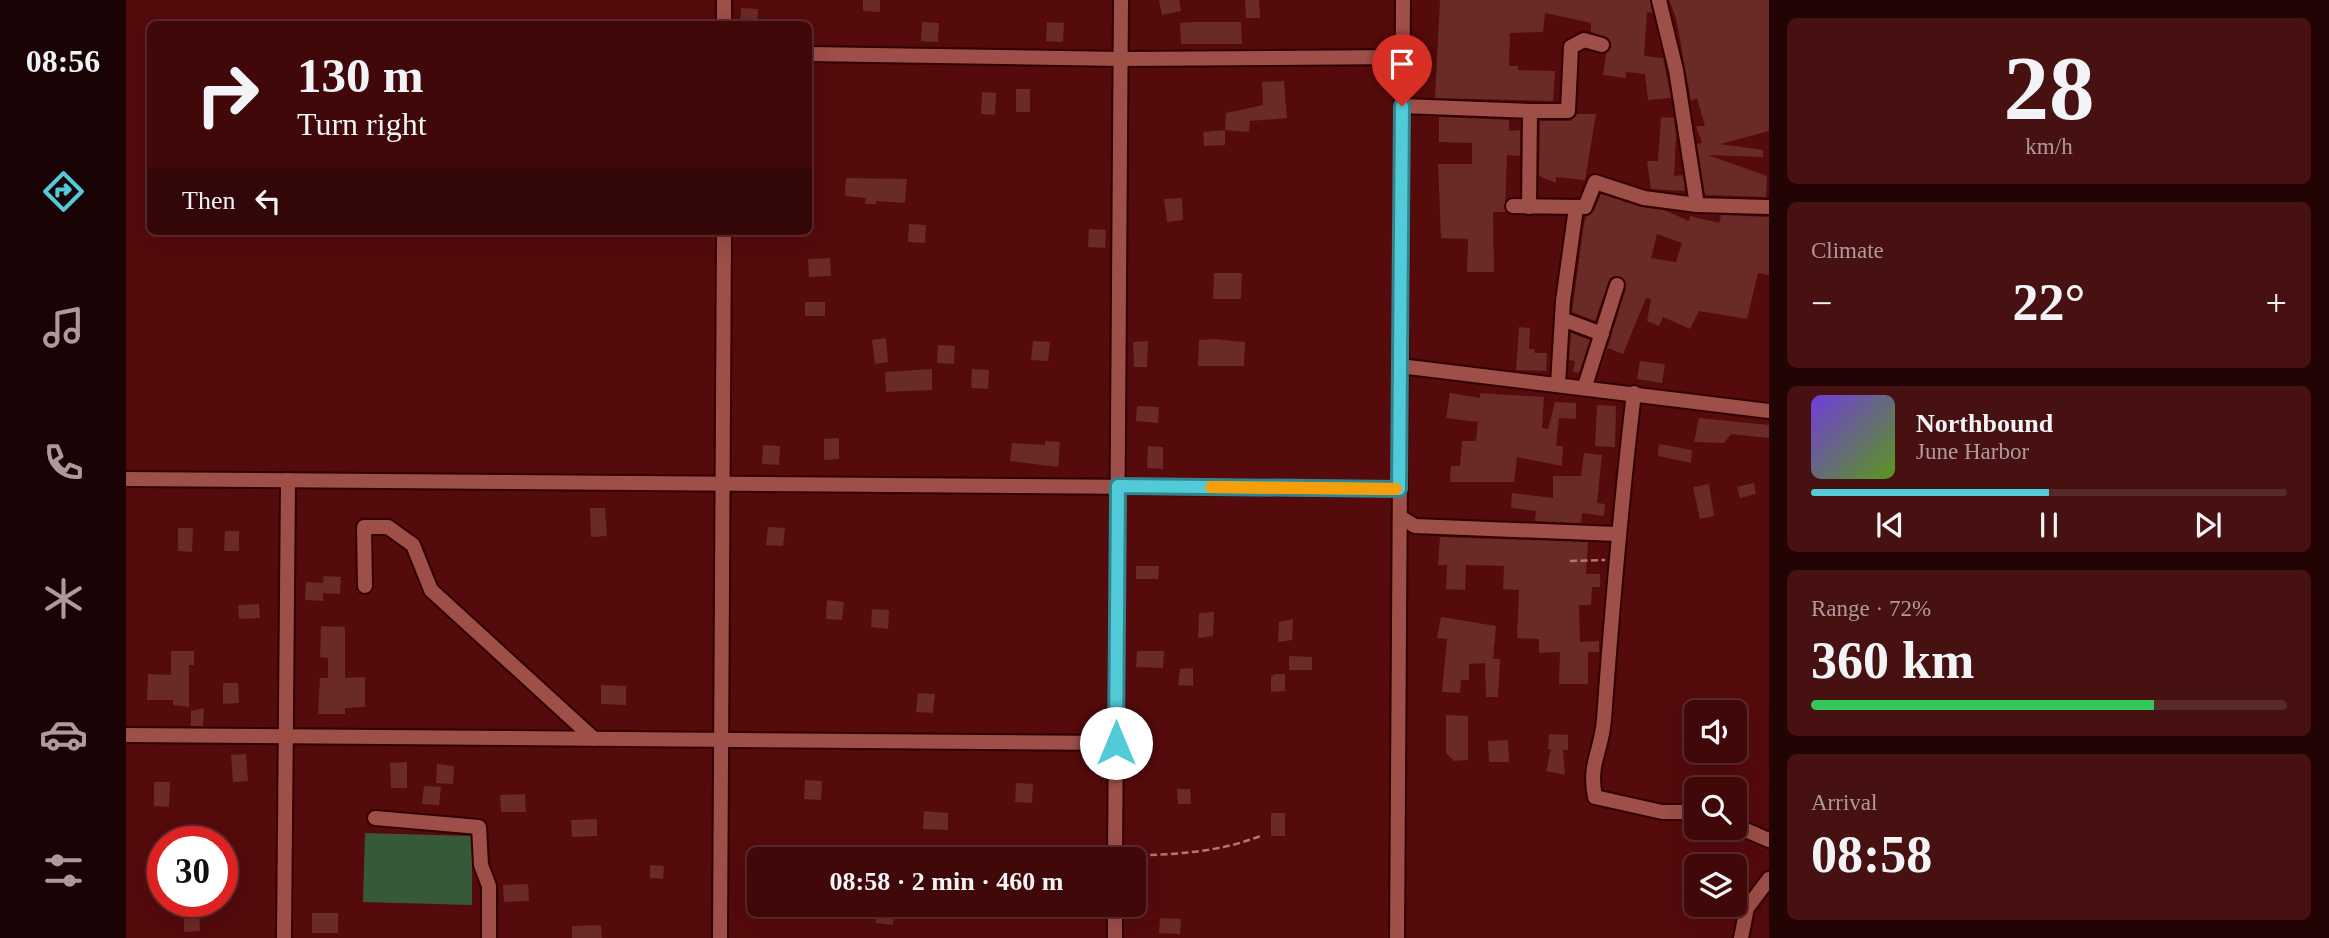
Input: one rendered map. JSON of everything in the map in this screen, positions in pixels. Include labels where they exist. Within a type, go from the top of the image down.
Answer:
[{"type":"street","points":[[724,0],[724,21]]},
{"type":"street","points":[[1115,847],[1121,0]]},
{"type":"street","points":[[1397,938],[1403,0]]},
{"type":"street","points":[[1659,0],[1676,70],[1697,205]]},
{"type":"street","points":[[1402,106],[1568,110],[1571,47],[1584,40],[1602,45]]},
{"type":"street","points":[[812,54],[1121,59],[1403,57]]},
{"type":"street","points":[[1529,206],[1530,111]]},
{"type":"street","points":[[1513,206],[1585,207],[1595,182],[1644,198],[1697,205],[1769,207]]},
{"type":"street","points":[[1558,384],[1562,319],[1576,208]]},
{"type":"street","points":[[720,938],[724,235]]},
{"type":"street","points":[[1585,386],[1617,285]]},
{"type":"street","points":[[1562,319],[1602,334]]},
{"type":"street","points":[[1400,366],[1585,386],[1769,411]]},
{"type":"street","points":[[1634,393],[1617,534],[1604,727],[1591,776],[1595,797],[1662,812],[1684,812]]},
{"type":"street","points":[[126,479],[1399,489]]},
{"type":"street","points":[[284,938],[288,480]]},
{"type":"street","points":[[1400,517],[1415,526],[1617,534]]},
{"type":"street","points":[[365,586],[364,527],[388,527],[413,545],[431,590],[594,739]]},
{"type":"street","points":[[126,735],[1116,743]]},
{"type":"street","points":[[375,818],[479,827],[481,865],[489,886],[489,938]]},
{"type":"street","points":[[1747,831],[1769,840]]},
{"type":"street","points":[[1741,938],[1747,908],[1769,879]]},
{"type":"street","points":[[1115,917],[1115,938]]},
{"type":"path","points":[[1570,561],[1615,560]]},
{"type":"path","points":[[1146,856],[1195,854],[1240,844],[1263,835]]},
{"type":"green space","points":[[365,833],[472,836],[472,905],[363,902]]},
{"type":"building","points":[[863,0],[880,0],[880,12],[863,11]]},
{"type":"building","points":[[1159,0],[1179,0],[1181,11],[1162,15]]},
{"type":"building","points":[[1245,0],[1259,0],[1260,18],[1246,18]]},
{"type":"building","points":[[1440,0],[1650,0],[1652,13],[1647,12],[1644,56],[1663,58],[1671,98],[1648,100],[1645,74],[1626,72],[1626,78],[1603,75],[1606,54],[1611,47],[1609,39],[1591,32],[1591,23],[1545,13],[1543,32],[1510,33],[1509,66],[1518,66],[1518,70],[1555,71],[1553,101],[1435,98]]},
{"type":"building","points":[[1669,0],[1769,0],[1769,131],[1720,144],[1763,150],[1763,157],[1708,155],[1767,176],[1766,197],[1705,195],[1697,144],[1702,143],[1696,126],[1705,126],[1697,98],[1691,101],[1676,18]]},
{"type":"building","points":[[741,8],[758,9],[757,21],[740,21]]},
{"type":"building","points":[[922,22],[939,23],[938,42],[921,41]]},
{"type":"building","points":[[1047,22],[1064,23],[1063,42],[1046,41]]},
{"type":"building","points":[[1241,22],[1242,44],[1181,44],[1180,23]]},
{"type":"building","points":[[1284,81],[1287,118],[1250,121],[1249,132],[1225,130],[1226,113],[1263,105],[1262,82]]},
{"type":"building","points":[[1016,89],[1030,89],[1030,112],[1016,112]]},
{"type":"building","points":[[982,92],[996,93],[995,115],[981,114]]},
{"type":"building","points":[[1577,114],[1596,114],[1585,180],[1556,177],[1556,183],[1539,176],[1540,121],[1571,121]]},
{"type":"building","points":[[1439,117],[1509,120],[1509,131],[1520,130],[1520,156],[1507,155],[1505,212],[1493,212],[1494,272],[1467,272],[1468,239],[1441,238],[1438,164],[1472,164],[1472,143],[1439,142]]},
{"type":"building","points":[[1661,117],[1674,118],[1674,176],[1683,175],[1685,191],[1651,189],[1647,161],[1658,161]]},
{"type":"building","points":[[1225,130],[1225,145],[1204,146],[1203,132]]},
{"type":"building","points":[[846,178],[907,179],[905,203],[876,201],[876,204],[865,204],[866,198],[845,196]]},
{"type":"building","points":[[1601,194],[1641,207],[1664,210],[1689,221],[1690,216],[1719,223],[1721,215],[1769,217],[1769,275],[1758,273],[1747,319],[1699,311],[1690,329],[1663,317],[1659,326],[1647,321],[1651,299],[1646,298],[1623,354],[1608,348],[1599,375],[1626,288],[1624,279],[1616,276],[1610,278],[1595,321],[1572,312],[1584,223],[1586,217],[1594,211]],"holes":[[[1657,234],[1682,243],[1676,262],[1651,258]]]},
{"type":"building","points":[[1182,198],[1183,220],[1167,222],[1164,199]]},
{"type":"building","points":[[909,224],[926,225],[925,243],[908,242]]},
{"type":"building","points":[[1089,229],[1106,230],[1105,248],[1088,247]]},
{"type":"building","points":[[830,258],[831,276],[809,277],[808,259]]},
{"type":"building","points":[[1214,273],[1242,273],[1241,299],[1213,299]]},
{"type":"building","points":[[805,302],[825,302],[825,316],[805,316]]},
{"type":"building","points":[[1519,327],[1530,328],[1529,349],[1534,349],[1535,353],[1547,353],[1546,371],[1516,370]]},
{"type":"building","points":[[1571,333],[1590,340],[1579,373],[1573,371],[1575,361],[1569,360]]},
{"type":"building","points":[[886,338],[888,362],[875,364],[872,340]]},
{"type":"building","points":[[1199,340],[1245,342],[1244,366],[1198,366]]},
{"type":"building","points":[[1033,341],[1050,342],[1048,361],[1031,360]]},
{"type":"building","points":[[1148,341],[1147,367],[1134,367],[1133,342]]},
{"type":"building","points":[[938,345],[955,346],[954,364],[937,363]]},
{"type":"building","points":[[1640,361],[1665,364],[1662,383],[1637,379]]},
{"type":"building","points":[[932,369],[932,390],[886,392],[885,372]]},
{"type":"building","points":[[972,369],[989,370],[988,389],[971,388]]},
{"type":"building","points":[[1450,393],[1480,398],[1480,393],[1544,397],[1542,428],[1548,429],[1555,402],[1576,403],[1576,419],[1559,418],[1556,446],[1563,446],[1562,466],[1517,457],[1514,482],[1450,482],[1451,466],[1460,466],[1462,441],[1476,441],[1478,422],[1446,418]]},
{"type":"building","points":[[1597,405],[1616,406],[1615,447],[1595,446]]},
{"type":"building","points":[[1137,406],[1159,407],[1158,423],[1136,421]]},
{"type":"building","points":[[1699,418],[1769,425],[1769,438],[1731,434],[1724,443],[1694,442]]},
{"type":"building","points":[[839,438],[839,459],[824,460],[824,439]]},
{"type":"building","points":[[1045,441],[1060,442],[1058,467],[1010,461],[1012,443],[1045,445]]},
{"type":"building","points":[[1659,444],[1692,450],[1691,463],[1658,456]]},
{"type":"building","points":[[763,445],[780,446],[779,465],[762,464]]},
{"type":"building","points":[[1148,446],[1163,447],[1163,469],[1147,468]]},
{"type":"building","points":[[1584,453],[1602,455],[1597,503],[1605,504],[1604,516],[1582,513],[1581,523],[1535,521],[1536,511],[1511,508],[1512,493],[1553,498],[1553,476],[1581,476]]},
{"type":"building","points":[[1754,483],[1756,494],[1740,498],[1737,487]]},
{"type":"building","points":[[1709,484],[1714,516],[1700,519],[1693,487]]},
{"type":"building","points":[[590,508],[605,508],[607,536],[591,537]]},
{"type":"building","points":[[768,527],[785,528],[783,546],[766,545]]},
{"type":"building","points":[[178,528],[193,528],[192,552],[178,551]]},
{"type":"building","points":[[225,531],[239,531],[239,551],[224,551]]},
{"type":"building","points":[[1440,537],[1588,542],[1586,574],[1600,574],[1600,587],[1592,587],[1591,605],[1579,605],[1580,642],[1599,641],[1599,652],[1588,652],[1588,684],[1559,684],[1560,652],[1539,653],[1539,639],[1517,638],[1519,590],[1503,589],[1504,566],[1466,565],[1465,590],[1446,589],[1447,565],[1438,565]]},
{"type":"building","points":[[1136,566],[1159,566],[1158,579],[1136,579]]},
{"type":"building","points":[[324,576],[341,577],[340,594],[323,593],[323,601],[305,600],[306,582],[323,583]]},
{"type":"building","points":[[827,600],[844,602],[842,620],[826,619]]},
{"type":"building","points":[[259,604],[260,618],[239,619],[238,605]]},
{"type":"building","points":[[872,609],[889,610],[888,629],[871,627]]},
{"type":"building","points":[[1214,612],[1213,636],[1198,638],[1199,613]]},
{"type":"building","points":[[1441,617],[1496,626],[1493,659],[1500,659],[1498,697],[1486,697],[1485,663],[1469,664],[1469,680],[1461,680],[1460,693],[1442,692],[1447,639],[1437,638]]},
{"type":"building","points":[[1293,619],[1292,640],[1278,642],[1279,622]]},
{"type":"building","points":[[321,626],[345,627],[345,678],[365,677],[365,707],[345,708],[345,714],[318,714],[320,678],[328,678],[328,658],[320,657]]},
{"type":"building","points":[[171,651],[194,651],[194,665],[189,665],[189,707],[173,705],[173,700],[147,700],[148,674],[171,675]]},
{"type":"building","points":[[1137,651],[1164,651],[1163,668],[1136,667]]},
{"type":"building","points":[[1289,656],[1312,657],[1312,670],[1289,670]]},
{"type":"building","points":[[1193,668],[1193,686],[1178,685],[1180,669]]},
{"type":"building","points":[[1285,674],[1285,691],[1271,692],[1271,676]]},
{"type":"building","points":[[223,683],[238,683],[239,703],[223,704]]},
{"type":"building","points":[[601,685],[626,686],[626,705],[601,704]]},
{"type":"building","points":[[918,693],[935,694],[933,713],[916,712]]},
{"type":"building","points":[[204,708],[203,726],[191,726],[191,711]]},
{"type":"building","points":[[1446,715],[1468,716],[1468,760],[1454,761],[1446,753]]},
{"type":"building","points":[[1549,734],[1568,735],[1568,750],[1563,750],[1565,775],[1546,771],[1551,749],[1548,749]]},
{"type":"building","points":[[1508,740],[1509,762],[1489,762],[1488,741]]},
{"type":"building","points":[[246,754],[248,781],[233,782],[231,755]]},
{"type":"building","points":[[407,762],[407,788],[391,788],[390,763]]},
{"type":"building","points":[[437,764],[454,766],[453,784],[436,783]]},
{"type":"building","points":[[805,780],[822,781],[821,800],[804,799]]},
{"type":"building","points":[[154,782],[170,782],[169,807],[154,806]]},
{"type":"building","points":[[1016,783],[1033,784],[1032,803],[1015,802]]},
{"type":"building","points":[[424,786],[441,787],[439,805],[422,804]]},
{"type":"building","points":[[1177,789],[1190,789],[1191,804],[1178,804]]},
{"type":"building","points":[[525,794],[526,812],[501,812],[500,795]]},
{"type":"building","points":[[924,811],[948,813],[948,830],[923,829]]},
{"type":"building","points":[[1271,813],[1285,813],[1285,836],[1271,836]]},
{"type":"building","points":[[597,819],[597,836],[572,837],[571,820]]},
{"type":"building","points":[[650,865],[664,866],[663,879],[650,878]]},
{"type":"building","points":[[528,884],[529,901],[504,902],[503,885]]},
{"type":"building","points":[[312,913],[338,913],[338,933],[312,933]]},
{"type":"building","points":[[184,917],[199,917],[200,931],[184,932]]},
{"type":"building","points":[[876,917],[893,917],[893,925],[876,923]]},
{"type":"building","points":[[1160,918],[1181,919],[1180,934],[1159,933]]},
{"type":"building","points":[[601,925],[602,938],[572,938],[572,926]]},
{"type":"slow traffic","points":[[1211,487],[1396,489]]},
{"type":"route","points":[[1116,743],[1118,486],[1399,489],[1402,106]]}]
